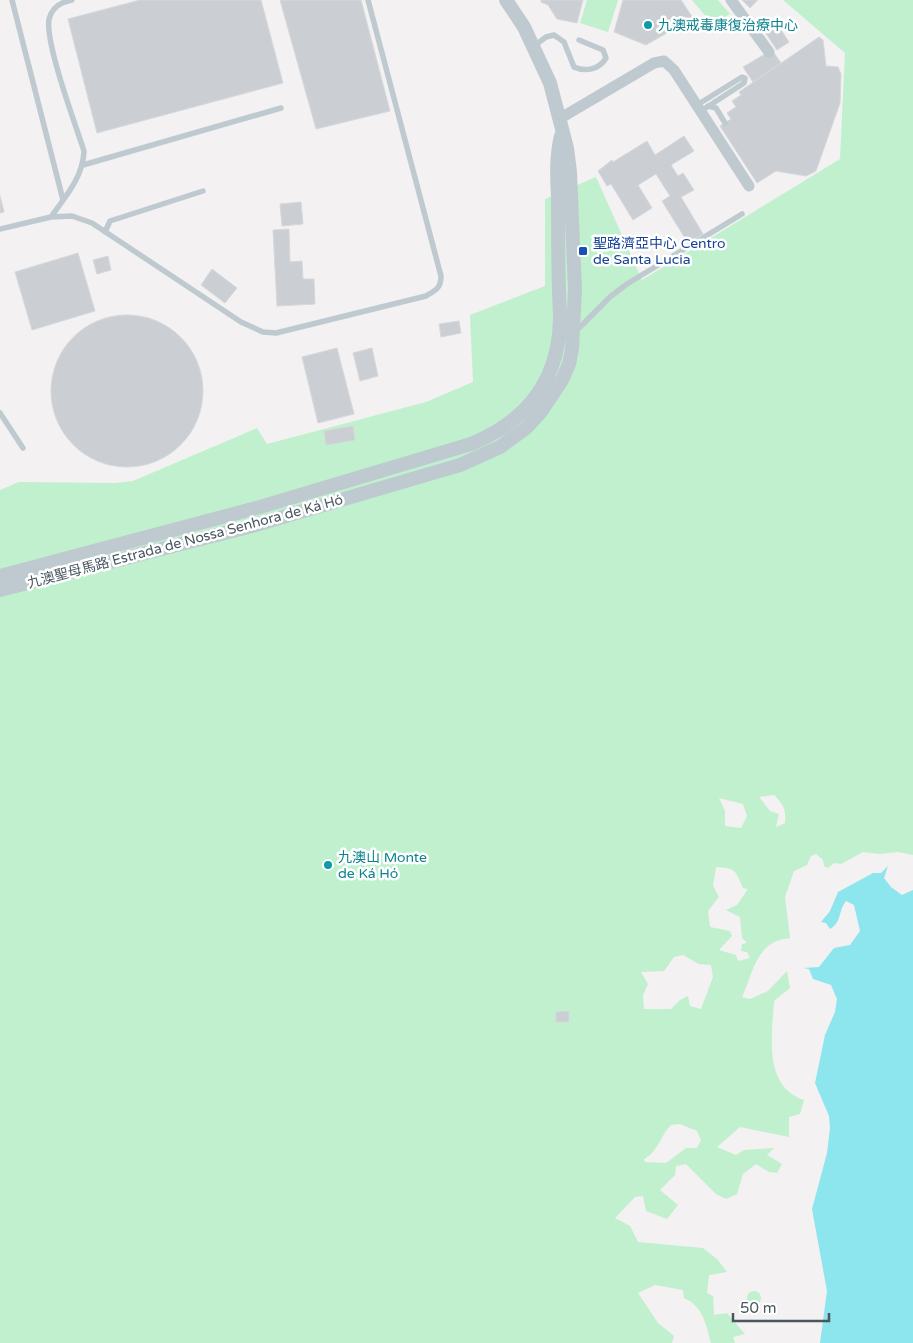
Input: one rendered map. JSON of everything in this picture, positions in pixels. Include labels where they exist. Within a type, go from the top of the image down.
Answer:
[{"type":"street","name":"九澳聖母馬路 Estrada de Nossa Senhora de Ká Hó","points":[[0,590],[252,526],[483,456],[514,438],[540,413],[552,396],[569,364],[574,333],[575,289],[570,172],[568,155],[561,134],[550,83],[534,46],[506,0]]},
{"type":"street","points":[[731,0],[769,52]]},
{"type":"street","points":[[559,120],[659,61],[664,61],[670,65],[702,107],[749,186]]},
{"type":"street","name":"九澳聖母馬路 Estrada de Nossa Senhora de Ká Hó","points":[[0,576],[260,507],[471,444],[492,435],[520,416],[539,394],[556,356],[560,319],[557,175],[561,134]]},
{"type":"street","points":[[556,356],[566,339],[574,333]]},
{"type":"lane","points":[[12,0],[63,200]]},
{"type":"lane","points":[[51,217],[83,165],[84,151],[51,46],[49,27],[52,12],[56,6],[72,0]]},
{"type":"lane","points":[[0,229],[51,217],[72,216],[92,223],[241,322],[263,332],[276,333],[426,296],[437,290],[441,284],[442,276],[368,0]]},
{"type":"lane","points":[[534,46],[546,37],[554,35],[564,42],[574,67],[588,70],[603,62],[606,58],[603,50],[580,40]]},
{"type":"lane","points":[[742,77],[745,78],[744,83],[717,101],[702,107],[742,77]]},
{"type":"lane","points":[[717,101],[716,108],[725,123]]},
{"type":"lane","points":[[702,107],[716,108]]},
{"type":"lane","points":[[83,165],[281,108]]},
{"type":"lane","points":[[105,232],[110,221],[203,191]]},
{"type":"lane","points":[[574,333],[611,296],[627,284],[742,214]]},
{"type":"lane","points":[[0,413],[23,448]]},
{"type":"green space","points":[[587,0],[618,0],[608,32],[580,23]]},
{"type":"green space","points":[[692,0],[718,0],[730,14],[712,24]]},
{"type":"green space","points":[[783,0],[913,0],[913,855],[898,852],[879,854],[863,852],[841,864],[834,863],[828,868],[824,866],[823,860],[816,854],[811,856],[807,865],[794,871],[785,897],[790,938],[779,940],[763,951],[753,968],[742,997],[750,999],[768,991],[787,971],[790,988],[774,1001],[772,1029],[773,1058],[776,1072],[782,1084],[791,1093],[804,1100],[800,1114],[789,1117],[789,1137],[740,1127],[717,1147],[736,1155],[744,1150],[774,1148],[767,1155],[782,1164],[777,1173],[769,1172],[756,1164],[743,1174],[737,1194],[726,1199],[716,1194],[686,1164],[676,1166],[675,1175],[660,1190],[678,1205],[667,1219],[646,1211],[643,1196],[635,1197],[615,1218],[630,1226],[638,1242],[703,1248],[717,1259],[727,1272],[709,1275],[707,1293],[713,1296],[714,1315],[727,1313],[745,1334],[733,1337],[735,1343],[711,1343],[700,1311],[684,1298],[683,1290],[655,1285],[638,1293],[658,1323],[674,1336],[672,1343],[0,1343],[0,490],[19,482],[115,483],[133,481],[257,428],[267,444],[426,402],[473,382],[470,315],[545,286],[545,199],[596,177],[642,280],[840,159],[845,53]],"holes":[[[774,795],[784,808],[785,823],[776,827],[779,814],[770,811],[759,797]],[[719,798],[743,804],[747,816],[741,828],[725,826],[725,811]],[[716,867],[723,867],[734,871],[743,888],[748,889],[737,905],[726,910],[740,917],[742,938],[747,943],[742,944],[741,951],[747,952],[750,958],[738,961],[736,955],[719,950],[732,936],[730,931],[710,927],[708,911],[719,897],[713,886]],[[683,955],[699,964],[711,965],[713,977],[701,1009],[690,1006],[688,996],[680,1000],[671,1009],[644,1009],[643,995],[648,984],[641,972],[664,971],[674,957]],[[680,1124],[697,1131],[701,1140],[697,1148],[686,1148],[666,1163],[645,1162],[644,1159],[652,1153],[671,1125]]]},
{"type":"green space","points":[[751,1291],[757,1291],[761,1298],[757,1305],[751,1305],[747,1301],[747,1295]]},
{"type":"water","points":[[888,866],[884,878],[891,887],[902,895],[913,890],[913,1343],[820,1343],[827,1291],[812,1209],[827,1153],[830,1128],[829,1116],[815,1083],[825,1035],[835,1012],[837,999],[831,985],[813,979],[809,969],[803,968],[819,967],[834,948],[850,945],[860,931],[854,905],[846,901],[834,926],[830,929],[826,923],[821,922],[830,911],[838,892],[873,873],[881,873]]},
{"type":"building","points":[[140,0],[261,0],[283,83],[97,133],[68,19]]},
{"type":"building","points":[[280,0],[361,0],[390,111],[316,129]]},
{"type":"building","points":[[541,0],[583,0],[577,23],[557,19],[548,5],[541,2]]},
{"type":"building","name":"九澳戒毒康復治療中心","points":[[623,0],[681,0],[693,18],[646,45],[614,32]]},
{"type":"building","points":[[742,0],[758,0],[750,8]]},
{"type":"building","points":[[775,21],[789,42],[777,50],[763,29]]},
{"type":"building","points":[[819,37],[823,40],[826,66],[838,67],[841,74],[840,103],[816,171],[806,176],[776,171],[757,183],[720,126],[731,119],[727,113],[736,107],[732,101],[741,95],[739,92]]},
{"type":"building","points":[[772,50],[781,63],[753,82],[743,67]]},
{"type":"building","points":[[684,136],[694,151],[671,165],[678,176],[683,173],[694,190],[681,197],[703,234],[688,243],[662,201],[670,196],[656,174],[638,185],[652,208],[633,220],[611,184],[607,186],[598,171],[612,160],[613,162],[647,141],[655,155]]},
{"type":"building","points":[[0,196],[4,212],[0,213]]},
{"type":"building","points":[[301,202],[303,224],[282,226],[280,204]]},
{"type":"building","points":[[289,229],[290,262],[302,261],[303,279],[314,279],[315,304],[277,306],[273,230]]},
{"type":"building","points":[[78,253],[95,311],[32,330],[15,272]]},
{"type":"building","points":[[108,256],[111,270],[97,274],[93,260]]},
{"type":"building","points":[[212,269],[237,288],[225,303],[201,285]]},
{"type":"building","points":[[127,315],[156,321],[181,337],[197,362],[203,391],[197,420],[181,445],[156,461],[127,467],[98,461],[73,445],[57,420],[51,391],[57,362],[73,337],[98,321]]},
{"type":"building","points":[[459,321],[461,333],[441,337],[439,324]]},
{"type":"building","points":[[337,348],[354,414],[318,423],[302,357]]},
{"type":"building","points":[[372,348],[378,376],[360,381],[353,353]]},
{"type":"building","points":[[353,426],[355,440],[326,445],[324,431]]},
{"type":"building","points":[[569,1011],[569,1022],[556,1022],[556,1012]]},
{"type":"place","name":"九澳戒毒康復治療中心","points":[[648,25]]},
{"type":"place","name":"聖路濟亞中心 Centro de Santa Lucia","points":[[583,251]]},
{"type":"place","name":"九澳山 Monte de Ká Hó","points":[[328,865]]}]
